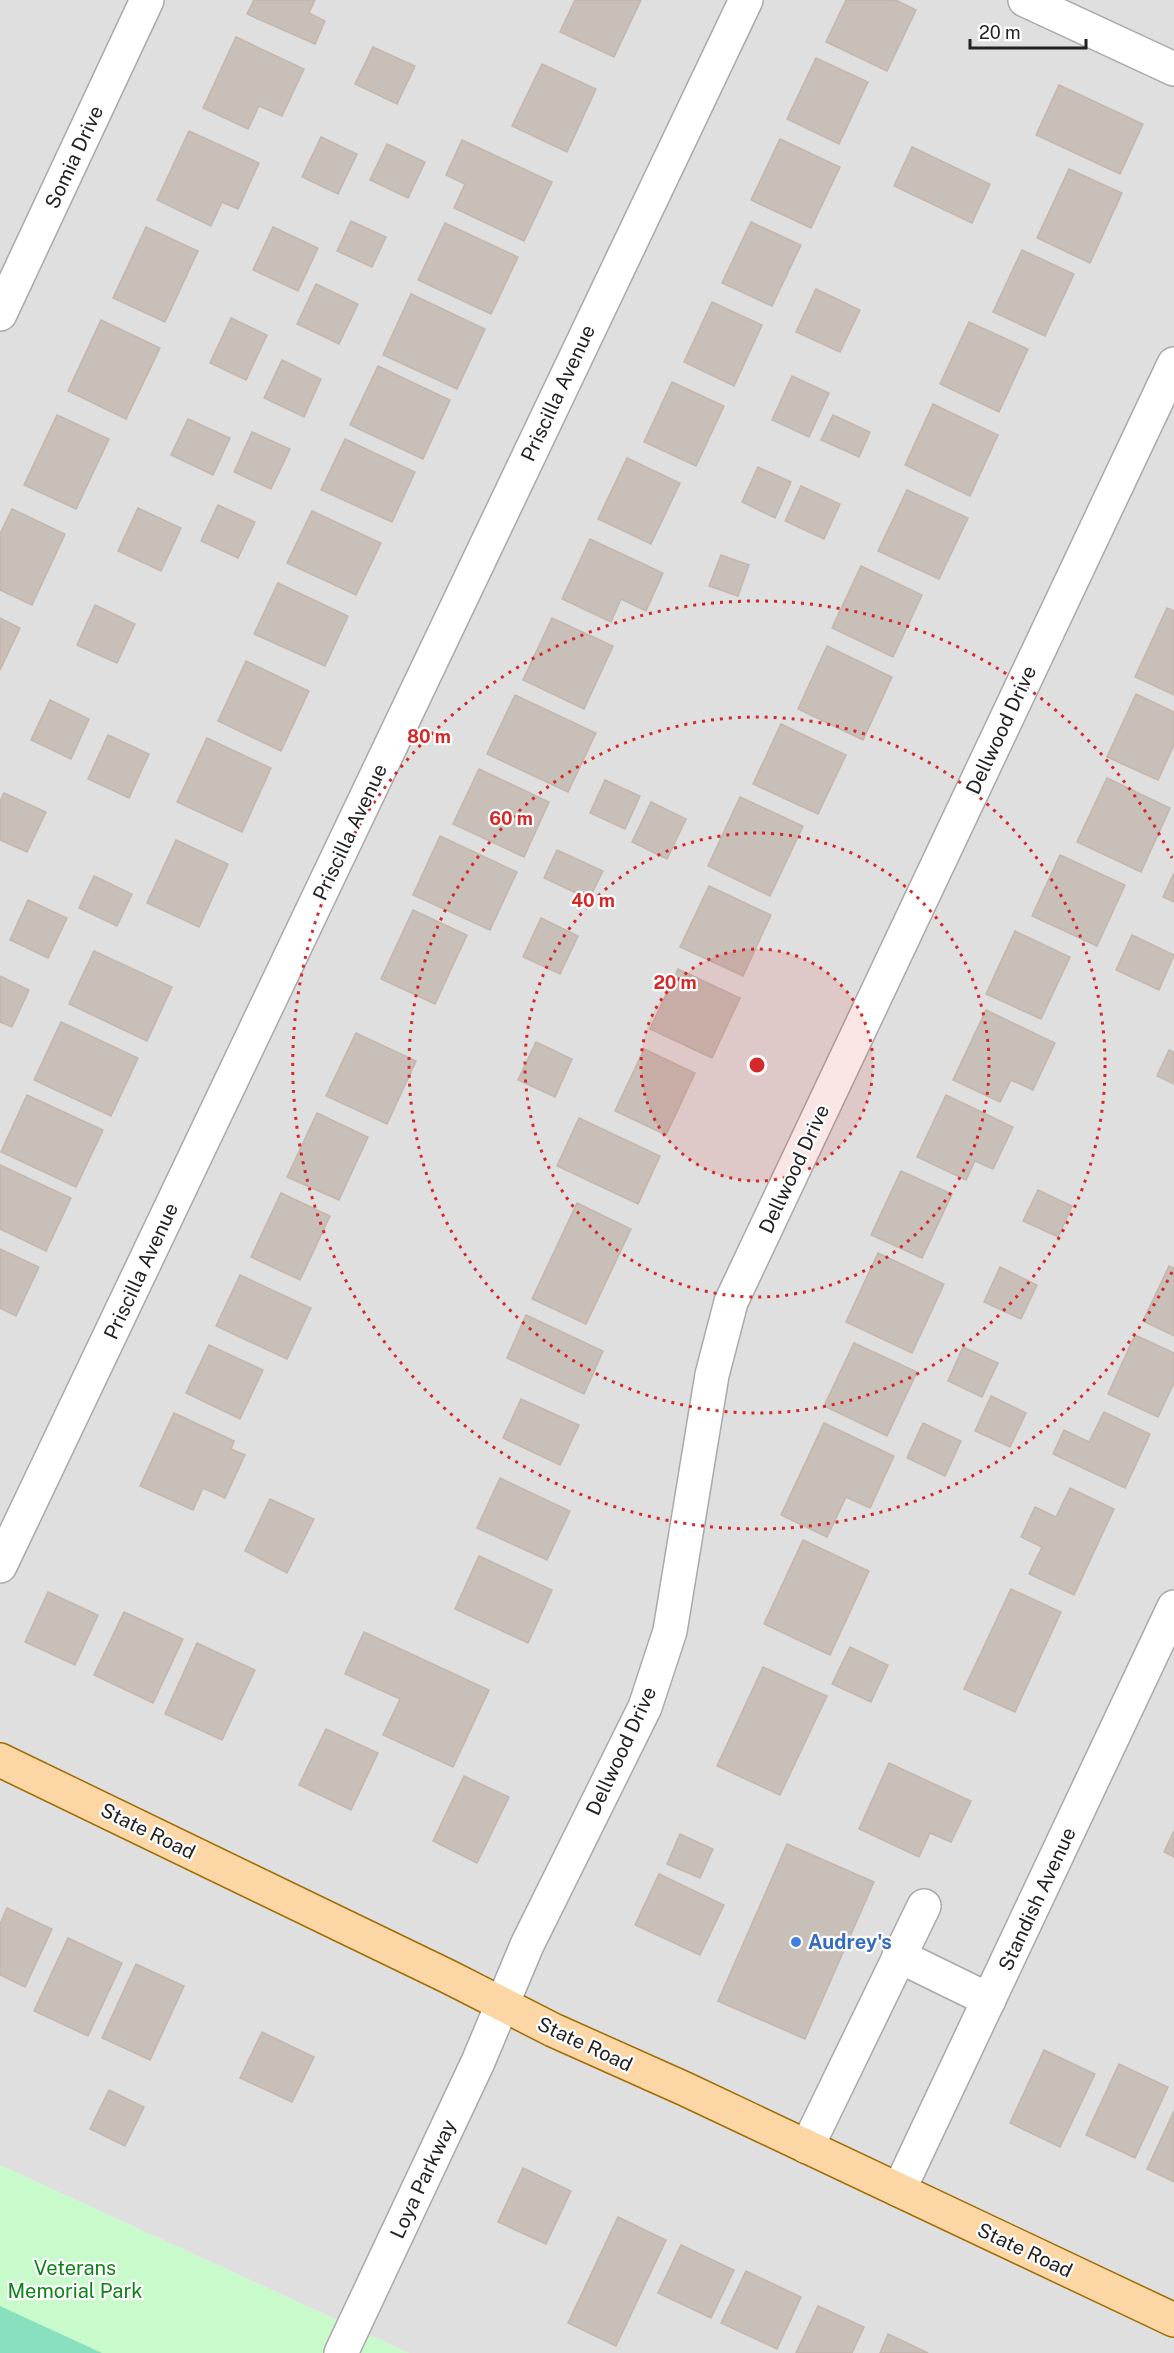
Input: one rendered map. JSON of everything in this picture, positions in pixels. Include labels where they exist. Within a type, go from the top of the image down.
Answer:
[{"type":"main road","name":"State Road","points":[[0,1760],[502,2003],[553,2030],[685,2089],[1174,2320]]},
{"type":"street","name":"Somia Drive","points":[[0,314],[147,0]]},
{"type":"street","name":"Priscilla Avenue","points":[[0,1566],[746,0]]},
{"type":"street","points":[[1025,0],[1174,69]]},
{"type":"street","name":"Dellwood Drive","points":[[502,2003],[527,1945],[645,1707],[670,1631],[712,1375],[731,1302],[1174,364]]},
{"type":"street","name":"Standish Avenue","points":[[899,2190],[1174,1607]]},
{"type":"street","points":[[807,2147],[924,1906]]},
{"type":"street","points":[[899,1956],[989,2000]]},
{"type":"street","name":"Loya Parkway","points":[[341,2353],[478,2062],[502,2003]]},
{"type":"shaded area","points":[[0,0],[1174,0],[1174,2353],[409,2353],[0,2165]]},
{"type":"green space","name":"Veterans Memorial Park","points":[[0,2165],[409,2353],[0,2353]]},
{"type":"green space","points":[[0,2306],[102,2353],[0,2353]]},
{"type":"building","points":[[254,0],[315,0],[309,13],[325,21],[315,44],[247,14]]},
{"type":"building","points":[[575,0],[641,0],[614,57],[560,32]]},
{"type":"building","points":[[846,0],[896,0],[916,10],[887,71],[826,42]]},
{"type":"building","points":[[236,37],[304,69],[282,116],[259,106],[248,129],[203,108]]},
{"type":"building","points":[[373,47],[415,66],[397,104],[355,84]]},
{"type":"building","points":[[816,58],[868,82],[839,144],[787,119]]},
{"type":"building","points":[[542,64],[596,89],[567,152],[512,126]]},
{"type":"building","points":[[1059,85],[1143,124],[1120,174],[1036,135]]},
{"type":"building","points":[[189,131],[259,163],[238,209],[222,202],[211,226],[157,200]]},
{"type":"building","points":[[321,137],[357,154],[338,194],[302,177]]},
{"type":"building","points":[[780,139],[840,167],[811,228],[751,200]]},
{"type":"building","points":[[462,140],[552,182],[524,241],[454,208],[465,184],[446,175]]},
{"type":"building","points":[[387,144],[425,162],[408,198],[370,180]]},
{"type":"building","points":[[912,147],[990,184],[972,223],[894,186]]},
{"type":"building","points":[[1069,169],[1122,193],[1090,263],[1037,238]]},
{"type":"building","points":[[351,221],[386,237],[372,267],[337,251]]},
{"type":"building","points":[[751,222],[801,245],[772,306],[722,283]]},
{"type":"building","points":[[445,223],[518,257],[491,314],[418,280]]},
{"type":"building","points":[[146,227],[198,251],[165,322],[113,298]]},
{"type":"building","points":[[273,227],[318,248],[298,291],[253,270]]},
{"type":"building","points":[[1022,250],[1074,274],[1045,336],[993,312]]},
{"type":"building","points":[[316,284],[358,304],[339,344],[297,324]]},
{"type":"building","points":[[816,289],[860,310],[840,352],[796,332]]},
{"type":"building","points":[[411,294],[485,329],[457,389],[383,355]]},
{"type":"building","points":[[712,302],[762,325],[734,386],[684,362]]},
{"type":"building","points":[[231,318],[267,335],[246,380],[210,363]]},
{"type":"building","points":[[101,320],[160,348],[126,419],[68,391]]},
{"type":"building","points":[[969,322],[1028,349],[999,412],[940,384]]},
{"type":"building","points":[[282,360],[321,379],[304,417],[264,398]]},
{"type":"building","points":[[378,366],[450,400],[423,459],[350,425]]},
{"type":"building","points":[[792,376],[829,393],[809,437],[772,420]]},
{"type":"building","points":[[672,382],[724,406],[696,466],[644,442]]},
{"type":"building","points":[[933,404],[998,435],[970,496],[905,465]]},
{"type":"building","points":[[57,415],[109,439],[76,509],[24,485]]},
{"type":"building","points":[[833,415],[870,432],[859,457],[821,440]]},
{"type":"building","points":[[188,419],[230,438],[213,475],[171,455]]},
{"type":"building","points":[[252,432],[290,449],[271,489],[234,472]]},
{"type":"building","points":[[345,439],[415,472],[392,522],[321,490]]},
{"type":"building","points":[[627,458],[680,483],[651,544],[598,519]]},
{"type":"building","points":[[758,467],[791,482],[775,518],[742,502]]},
{"type":"building","points":[[801,486],[840,504],[824,539],[785,521]]},
{"type":"building","points":[[907,490],[968,518],[939,579],[878,551]]},
{"type":"building","points":[[218,505],[255,522],[238,558],[201,541]]},
{"type":"building","points":[[138,508],[181,528],[161,571],[118,551]]},
{"type":"building","points":[[12,509],[65,534],[32,605],[0,590],[0,534]]},
{"type":"building","points":[[312,511],[381,543],[356,595],[287,563]]},
{"type":"building","points":[[590,539],[663,573],[646,611],[621,599],[611,622],[562,599]]},
{"type":"building","points":[[721,555],[749,565],[738,596],[709,586]]},
{"type":"building","points":[[861,566],[922,595],[893,657],[832,628]]},
{"type":"building","points":[[278,583],[348,616],[325,666],[254,634]]},
{"type":"building","points":[[95,605],[135,624],[117,663],[77,645]]},
{"type":"building","points":[[1167,608],[1174,611],[1174,695],[1135,677]]},
{"type":"building","points":[[0,618],[20,628],[0,670]]},
{"type":"building","points":[[552,618],[613,646],[584,709],[523,680]]},
{"type":"building","points":[[827,646],[892,677],[863,740],[798,709]]},
{"type":"building","points":[[246,661],[309,691],[281,751],[218,721]]},
{"type":"building","points":[[1136,694],[1174,712],[1174,745],[1158,780],[1107,757]]},
{"type":"building","points":[[515,695],[596,733],[568,792],[487,754]]},
{"type":"building","points":[[50,700],[89,719],[71,759],[31,740]]},
{"type":"building","points":[[781,724],[846,755],[818,814],[753,784]]},
{"type":"building","points":[[108,735],[149,754],[129,798],[88,779]]},
{"type":"building","points":[[207,738],[271,768],[242,832],[177,802]]},
{"type":"building","points":[[479,769],[549,802],[524,857],[453,824]]},
{"type":"building","points":[[1107,778],[1170,808],[1141,872],[1077,842]]},
{"type":"building","points":[[605,780],[640,796],[625,829],[590,813]]},
{"type":"building","points":[[4,793],[46,812],[27,852],[0,840],[0,801]]},
{"type":"building","points":[[740,797],[803,826],[770,896],[708,866]]},
{"type":"building","points":[[651,802],[686,819],[667,859],[632,842]]},
{"type":"building","points":[[440,836],[517,872],[490,930],[413,895]]},
{"type":"building","points":[[176,840],[228,864],[199,927],[147,903]]},
{"type":"building","points":[[557,850],[603,871],[589,899],[544,878]]},
{"type":"building","points":[[1060,855],[1125,885],[1097,946],[1032,916]]},
{"type":"building","points":[[1174,873],[1174,902],[1163,897]]},
{"type":"building","points":[[94,876],[132,894],[117,926],[79,908]]},
{"type":"building","points":[[709,886],[771,915],[743,976],[680,947]]},
{"type":"building","points":[[28,900],[67,918],[48,958],[10,940]]},
{"type":"building","points":[[413,910],[467,935],[435,1004],[381,979]]},
{"type":"building","points":[[541,918],[578,936],[560,974],[523,957]]},
{"type":"building","points":[[1015,931],[1070,957],[1041,1019],[986,994]]},
{"type":"building","points":[[1132,935],[1174,955],[1159,990],[1116,970]]},
{"type":"building","points":[[94,951],[172,987],[147,1041],[69,1004]]},
{"type":"building","points":[[678,969],[740,998],[712,1058],[650,1029]]},
{"type":"building","points":[[0,976],[29,990],[12,1027],[0,1022]]},
{"type":"building","points":[[986,1010],[1055,1043],[1033,1090],[1011,1080],[1000,1102],[953,1080]]},
{"type":"building","points":[[61,1022],[138,1058],[111,1116],[34,1080]]},
{"type":"building","points":[[356,1033],[416,1061],[387,1124],[326,1096]]},
{"type":"building","points":[[536,1042],[572,1059],[555,1097],[518,1080]]},
{"type":"building","points":[[644,1049],[695,1073],[666,1135],[615,1111]]},
{"type":"building","points":[[1169,1050],[1174,1052],[1174,1084],[1157,1076]]},
{"type":"building","points":[[27,1095],[103,1130],[76,1187],[1,1152]]},
{"type":"building","points":[[946,1095],[1013,1127],[993,1169],[975,1161],[966,1180],[917,1157]]},
{"type":"building","points":[[317,1113],[368,1137],[339,1200],[287,1177]]},
{"type":"building","points":[[579,1118],[660,1156],[638,1204],[557,1166]]},
{"type":"building","points":[[0,1165],[71,1198],[46,1251],[0,1229]]},
{"type":"building","points":[[901,1171],[952,1194],[922,1258],[871,1235]]},
{"type":"building","points":[[1038,1190],[1072,1206],[1058,1237],[1023,1221]]},
{"type":"building","points":[[281,1193],[330,1216],[300,1280],[251,1257]]},
{"type":"building","points":[[577,1203],[631,1229],[586,1324],[532,1299]]},
{"type":"building","points":[[0,1249],[39,1267],[16,1316],[0,1308]]},
{"type":"building","points":[[878,1253],[944,1284],[912,1353],[846,1322]]},
{"type":"building","points":[[1169,1266],[1174,1268],[1174,1336],[1143,1321]]},
{"type":"building","points":[[1000,1267],[1037,1285],[1021,1319],[984,1302]]},
{"type":"building","points":[[240,1275],[311,1308],[287,1359],[216,1326]]},
{"type":"building","points":[[526,1315],[603,1351],[584,1394],[507,1358]]},
{"type":"building","points":[[1135,1335],[1174,1353],[1174,1383],[1158,1417],[1108,1394]]},
{"type":"building","points":[[854,1343],[917,1372],[887,1436],[824,1406]]},
{"type":"building","points":[[209,1345],[263,1370],[240,1419],[186,1393]]},
{"type":"building","points":[[963,1347],[998,1363],[982,1397],[948,1381]]},
{"type":"building","points":[[991,1396],[1026,1413],[1010,1447],[975,1431]]},
{"type":"building","points":[[521,1399],[579,1425],[560,1465],[503,1438]]},
{"type":"building","points":[[1104,1412],[1150,1434],[1125,1488],[1053,1454],[1064,1430],[1089,1442]]},
{"type":"building","points":[[174,1413],[234,1441],[231,1449],[245,1455],[225,1498],[203,1488],[193,1510],[140,1486]]},
{"type":"building","points":[[824,1423],[894,1456],[870,1508],[846,1497],[827,1537],[781,1515]]},
{"type":"building","points":[[923,1423],[961,1441],[945,1476],[907,1458]]},
{"type":"building","points":[[500,1478],[570,1511],[547,1560],[477,1528]]},
{"type":"building","points":[[1070,1488],[1114,1509],[1074,1595],[1029,1574],[1042,1547],[1021,1537],[1035,1507],[1056,1517]]},
{"type":"building","points":[[270,1499],[314,1519],[287,1573],[245,1551]]},
{"type":"building","points":[[803,1540],[869,1571],[830,1655],[764,1624]]},
{"type":"building","points":[[479,1556],[552,1590],[528,1643],[455,1609]]},
{"type":"building","points":[[1011,1589],[1061,1612],[1015,1712],[964,1689]]},
{"type":"building","points":[[48,1592],[98,1615],[75,1665],[25,1642]]},
{"type":"building","points":[[124,1612],[183,1639],[153,1703],[94,1675]]},
{"type":"building","points":[[364,1632],[489,1690],[453,1767],[383,1735],[400,1699],[345,1674]]},
{"type":"building","points":[[197,1643],[255,1670],[222,1740],[165,1714]]},
{"type":"building","points":[[850,1647],[888,1665],[871,1702],[832,1684]]},
{"type":"building","points":[[763,1667],[827,1696],[780,1795],[717,1766]]},
{"type":"building","points":[[326,1729],[378,1753],[351,1810],[299,1785]]},
{"type":"building","points":[[889,1763],[971,1801],[951,1842],[930,1833],[919,1857],[859,1829]]},
{"type":"building","points":[[464,1776],[509,1797],[477,1863],[433,1841]]},
{"type":"building","points":[[1174,1831],[1174,1857],[1164,1852]]},
{"type":"building","points":[[680,1834],[713,1849],[700,1878],[667,1864]]},
{"type":"building","name":"Audrey's","points":[[787,1844],[874,1882],[805,2039],[718,2001]]},
{"type":"building","points":[[659,1874],[724,1905],[700,1955],[635,1925]]},
{"type":"building","points":[[7,1908],[52,1929],[25,1987],[0,1975],[0,1924]]},
{"type":"building","points":[[68,1938],[122,1963],[88,2036],[34,2011]]},
{"type":"building","points":[[136,1964],[184,1986],[150,2060],[102,2038]]},
{"type":"building","points":[[262,2032],[314,2057],[292,2102],[240,2078]]},
{"type":"building","points":[[1044,2050],[1095,2074],[1060,2147],[1010,2123]]},
{"type":"building","points":[[1119,2064],[1168,2087],[1135,2158],[1086,2135]]},
{"type":"building","points":[[109,2090],[144,2107],[125,2146],[90,2129]]},
{"type":"building","points":[[1174,2111],[1174,2182],[1147,2169]]},
{"type":"building","points":[[523,2168],[571,2191],[546,2244],[498,2222]]},
{"type":"building","points":[[618,2217],[666,2240],[616,2346],[568,2323]]},
{"type":"building","points":[[681,2245],[734,2270],[711,2318],[658,2293]]},
{"type":"building","points":[[746,2271],[801,2297],[777,2349],[721,2323]]},
{"type":"building","points":[[818,2306],[864,2327],[852,2353],[796,2353]]},
{"type":"building","points":[[888,2334],[928,2353],[880,2353]]},
{"type":"place","name":"Audrey's","points":[[796,1942]]}]
